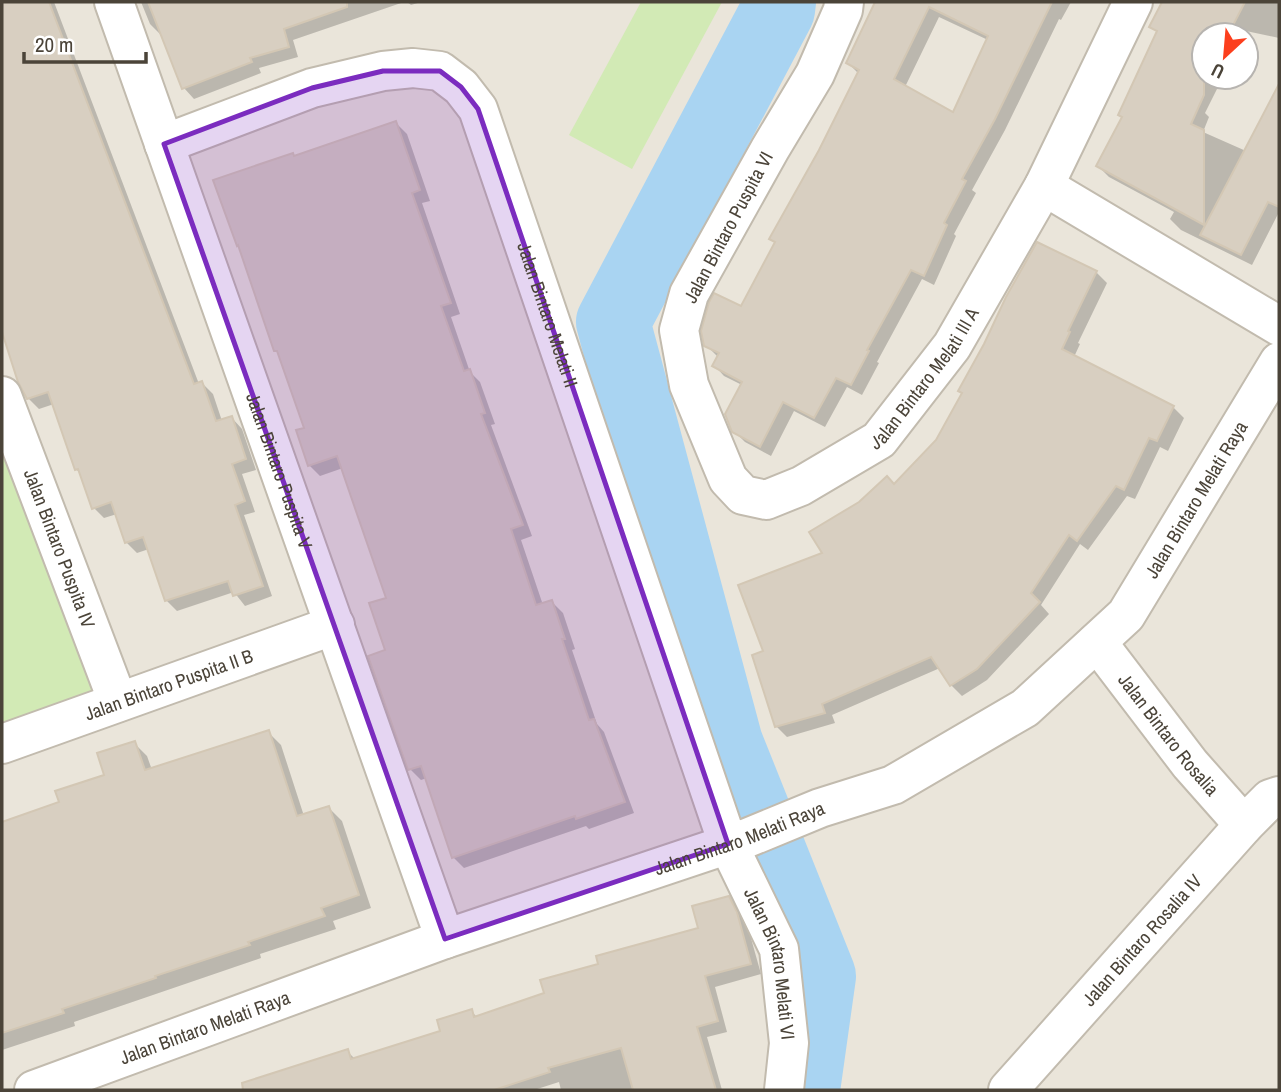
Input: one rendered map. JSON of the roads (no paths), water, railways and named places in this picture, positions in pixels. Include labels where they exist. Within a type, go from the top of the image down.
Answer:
[{"type":"street","name":"Jalan Bintaro Puspita V","points":[[114,2],[445,939]]},
{"type":"street","name":"Jalan Bintaro Puspita VI","points":[[743,495],[727,479],[689,385],[679,330],[689,294],[769,149],[815,74],[844,2]]},
{"type":"street","name":"Jalan Bintaro Melati III A","points":[[743,495],[766,500],[801,486],[879,440],[951,346],[1044,186],[1133,2]]},
{"type":"street","name":"Jalan Bintaro Melati II","points":[[164,144],[312,88],[383,71],[413,68],[440,71],[461,88],[478,109],[738,841]]},
{"type":"street","points":[[1044,186],[1279,326]]},
{"type":"street","name":"Jalan Bintaro Melati Raya","points":[[34,1090],[445,939],[738,841],[820,808],[893,785],[1025,708],[1126,615],[1277,370]]},
{"type":"street","name":"Jalan Bintaro Puspita IV","points":[[2,396],[118,702]]},
{"type":"street","name":"Jalan Bintaro Puspita II B","points":[[2,744],[335,625]]},
{"type":"street","name":"Jalan Bintaro Rosalia","points":[[1097,642],[1189,764],[1244,825]]},
{"type":"street","name":"Jalan Bintaro Rosalia IV","points":[[1008,1090],[1244,825],[1270,799],[1279,796]]},
{"type":"street","name":"Jalan Bintaro Melati VI","points":[[738,841],[779,949],[789,1043],[784,1090]]},
{"type":"waterway","points":[[779,2],[778,10],[613,322],[726,743],[819,976],[803,1090]]}]
